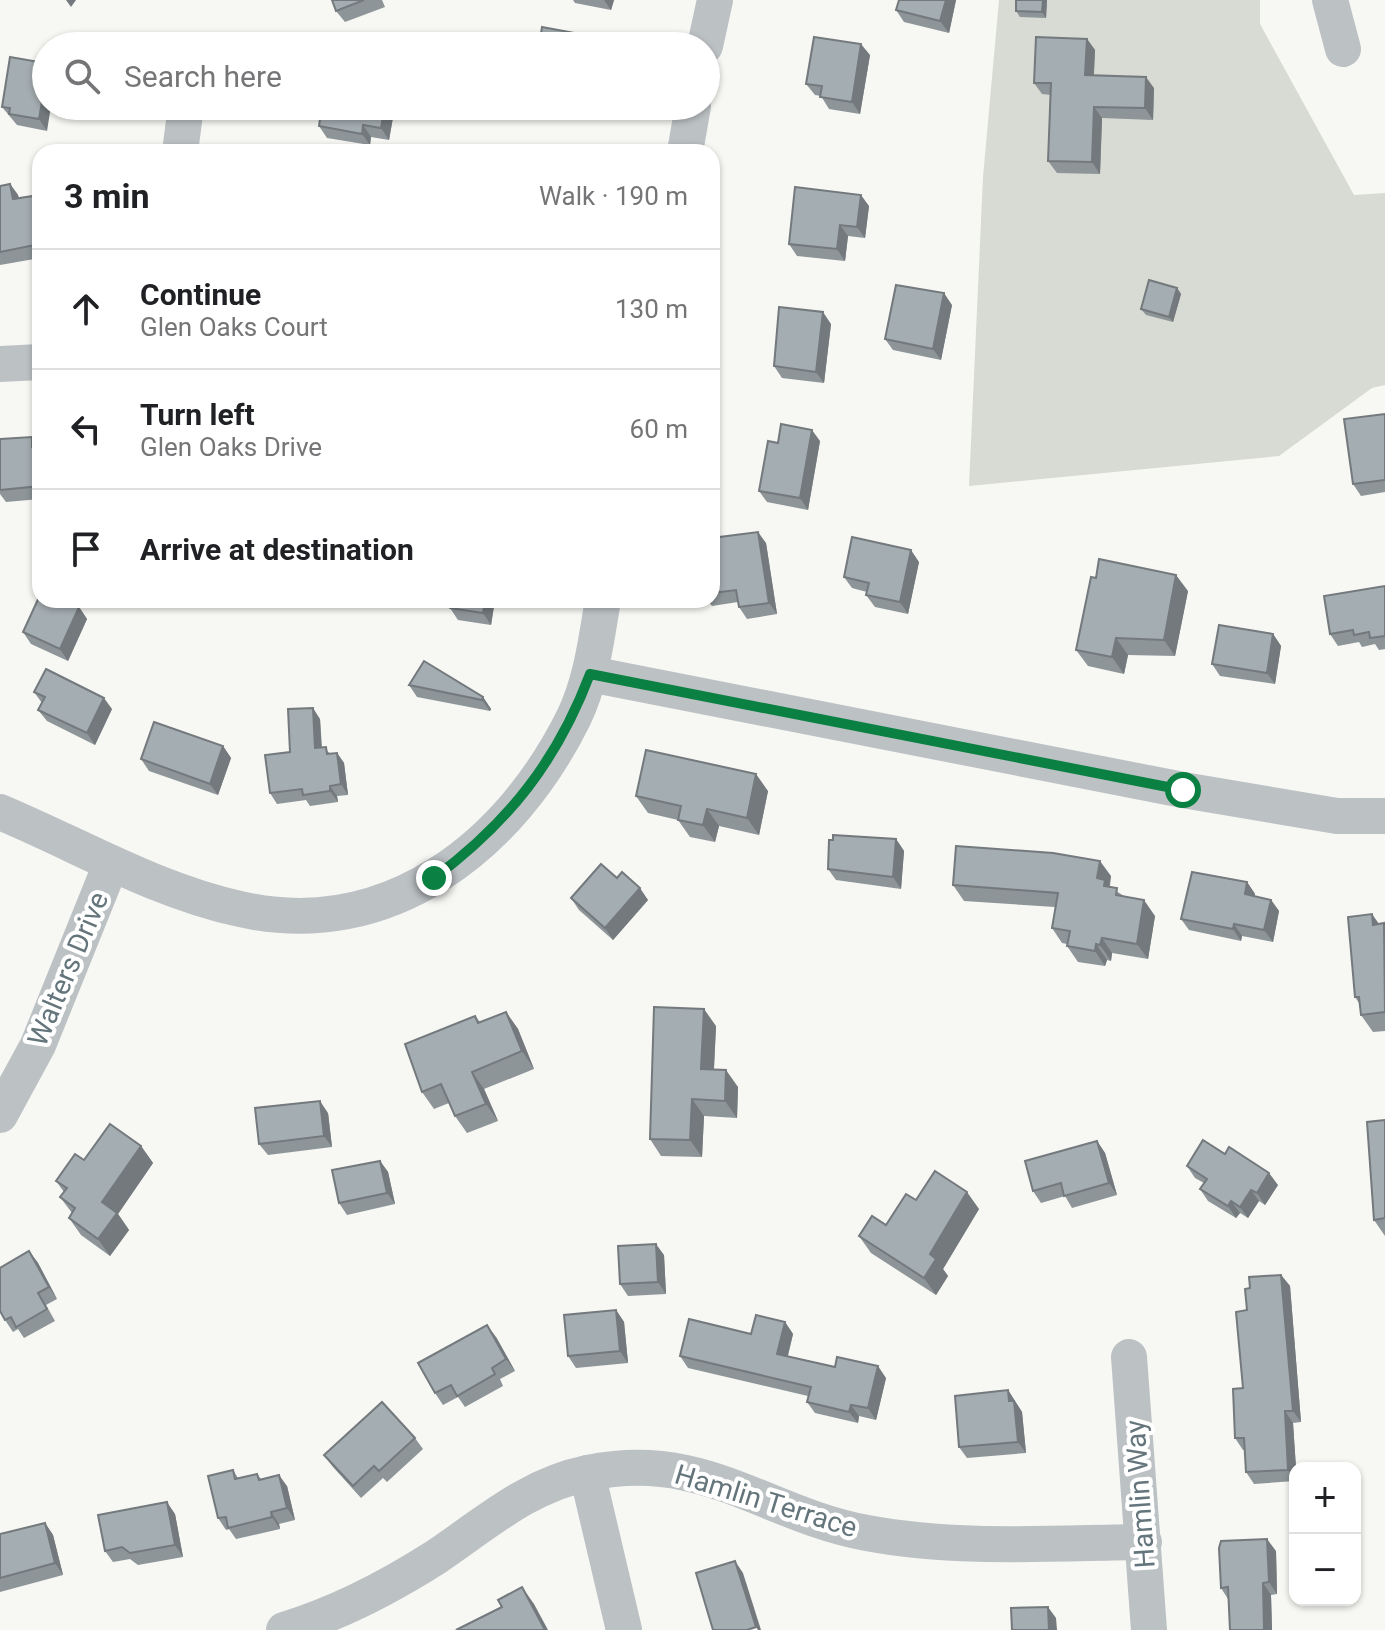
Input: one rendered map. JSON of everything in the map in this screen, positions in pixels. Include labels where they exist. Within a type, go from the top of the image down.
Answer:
[{"type":"street","points":[[708,32],[715,0]]},
{"type":"street","points":[[1330,0],[1343,49]]},
{"type":"street","points":[[181,144],[184,120]]},
{"type":"street","points":[[686,144],[691,120]]},
{"type":"street","points":[[0,364],[32,362]]},
{"type":"street","points":[[0,812],[111,864],[187,895],[244,910],[286,916],[339,914],[366,909],[403,895],[474,848],[510,813],[574,716],[590,674],[602,608]]},
{"type":"street","points":[[590,674],[1183,790],[1337,816],[1385,816]]},
{"type":"street","name":"Walters Drive","points":[[0,1115],[38,1045],[111,864]]},
{"type":"street","name":"Hamlin Way","points":[[1129,1357],[1149,1630]]},
{"type":"street","name":"Hamlin Terrace","points":[[284,1630],[376,1592],[436,1557],[498,1512],[543,1487],[587,1473],[626,1467],[677,1469],[742,1487],[834,1524],[935,1544],[1144,1542]]},
{"type":"street","points":[[587,1473],[624,1630]]},
{"type":"shaded area","points":[[999,0],[1260,0],[1260,24],[1354,195],[1385,193],[1385,385],[1372,388],[1279,456],[969,486],[983,177]]},
{"type":"building","points":[[332,0],[364,0],[336,11]]},
{"type":"building","points":[[899,0],[946,0],[940,21],[896,10]]},
{"type":"building","points":[[1016,0],[1043,0],[1042,12],[1016,11]]},
{"type":"building","points":[[542,27],[569,32],[541,32]]},
{"type":"building","points":[[814,37],[861,44],[852,102],[820,97],[822,86],[806,84]]},
{"type":"building","points":[[1036,37],[1087,39],[1085,75],[1146,77],[1145,108],[1094,107],[1092,162],[1048,161],[1051,83],[1034,83]]},
{"type":"building","points":[[10,57],[32,61],[32,118],[9,114],[10,108],[2,107]]},
{"type":"building","points":[[320,120],[382,120],[381,128],[363,125],[362,134],[319,126]]},
{"type":"building","points":[[10,184],[13,199],[32,196],[32,246],[0,252],[0,186]]},
{"type":"building","points":[[795,187],[861,195],[857,227],[840,225],[837,249],[789,244]]},
{"type":"building","points":[[1149,280],[1177,288],[1169,317],[1141,309]]},
{"type":"building","points":[[896,285],[944,293],[933,349],[885,339]]},
{"type":"building","points":[[779,307],[823,312],[816,372],[774,366]]},
{"type":"building","points":[[1385,414],[1385,480],[1353,484],[1344,419]]},
{"type":"building","points":[[781,424],[812,430],[800,498],[759,491],[768,441],[778,443]]},
{"type":"building","points":[[32,437],[32,487],[0,490],[0,439]]},
{"type":"building","points":[[758,532],[769,603],[739,607],[736,590],[720,592],[720,537]]},
{"type":"building","points":[[852,537],[911,550],[900,602],[866,595],[869,583],[844,577]]},
{"type":"building","points":[[1099,559],[1176,575],[1164,640],[1116,638],[1112,657],[1076,650],[1091,577],[1096,578]]},
{"type":"building","points":[[1385,586],[1385,636],[1370,638],[1369,632],[1354,635],[1353,630],[1330,634],[1324,596]]},
{"type":"building","points":[[34,608],[79,608],[60,649],[23,632]]},
{"type":"building","points":[[450,608],[484,608],[483,613]]},
{"type":"building","points":[[1219,625],[1273,634],[1267,673],[1212,664]]},
{"type":"building","points":[[424,661],[483,697],[482,700],[409,685]]},
{"type":"building","points":[[46,669],[104,698],[87,733],[38,710],[45,697],[34,692]]},
{"type":"building","points":[[313,708],[315,748],[326,747],[327,754],[337,753],[341,784],[330,786],[330,791],[303,795],[302,789],[270,793],[265,755],[290,752],[288,709]]},
{"type":"building","points":[[154,722],[223,746],[210,784],[141,759]]},
{"type":"building","points":[[646,750],[756,774],[747,818],[707,809],[703,825],[678,820],[681,806],[636,796]]},
{"type":"building","points":[[833,835],[896,839],[893,877],[828,869],[829,840],[833,840]]},
{"type":"building","points":[[956,846],[1053,853],[1100,861],[1097,878],[1105,880],[1104,886],[1117,888],[1116,895],[1144,900],[1137,944],[1102,938],[1100,945],[1096,944],[1095,951],[1067,946],[1070,931],[1052,928],[1058,893],[953,885]]},
{"type":"building","points":[[601,864],[617,878],[622,872],[640,888],[605,928],[571,898]]},
{"type":"building","points":[[1192,872],[1247,882],[1245,894],[1271,900],[1264,930],[1234,924],[1233,929],[1181,919]]},
{"type":"building","points":[[1372,914],[1373,925],[1384,923],[1385,1012],[1361,1015],[1359,997],[1355,997],[1348,917]]},
{"type":"building","points":[[654,1007],[704,1009],[701,1069],[726,1070],[725,1101],[692,1099],[690,1140],[650,1139]]},
{"type":"building","points":[[506,1012],[522,1051],[472,1072],[486,1104],[455,1116],[441,1084],[422,1092],[405,1044],[475,1016],[478,1023]]},
{"type":"building","points":[[320,1101],[324,1136],[259,1144],[255,1108]]},
{"type":"building","points":[[1385,1120],[1385,1218],[1374,1220],[1367,1122]]},
{"type":"building","points":[[110,1124],[141,1146],[102,1202],[117,1213],[98,1239],[69,1218],[75,1208],[60,1197],[67,1188],[56,1181],[75,1154],[84,1160]]},
{"type":"building","points":[[1203,1140],[1225,1154],[1229,1147],[1269,1173],[1257,1193],[1251,1190],[1240,1207],[1231,1201],[1228,1206],[1200,1189],[1207,1179],[1187,1166]]},
{"type":"building","points":[[1097,1141],[1109,1183],[1064,1196],[1061,1183],[1033,1191],[1025,1161]]},
{"type":"building","points":[[380,1161],[387,1193],[339,1203],[332,1170]]},
{"type":"building","points":[[935,1171],[967,1192],[930,1254],[936,1259],[924,1278],[859,1236],[872,1216],[886,1225],[906,1194],[916,1200]]},
{"type":"building","points":[[656,1244],[658,1282],[620,1284],[618,1246]]},
{"type":"building","points":[[29,1251],[49,1287],[38,1293],[47,1309],[16,1327],[11,1317],[5,1320],[0,1311],[0,1268]]},
{"type":"building","points":[[1281,1275],[1293,1411],[1285,1411],[1288,1470],[1246,1472],[1244,1438],[1235,1438],[1233,1389],[1243,1388],[1236,1312],[1247,1310],[1245,1289],[1250,1288],[1249,1277]]},
{"type":"building","points":[[616,1310],[620,1351],[568,1356],[564,1315]]},
{"type":"building","points":[[756,1315],[785,1322],[777,1354],[835,1367],[837,1357],[878,1366],[868,1408],[851,1405],[849,1412],[807,1402],[811,1387],[680,1356],[689,1319],[751,1334]]},
{"type":"building","points":[[487,1325],[506,1359],[492,1368],[495,1374],[457,1396],[451,1385],[435,1393],[418,1363]]},
{"type":"building","points":[[1008,1390],[1009,1401],[1014,1401],[1018,1442],[959,1447],[955,1396]]},
{"type":"building","points":[[382,1402],[415,1438],[379,1471],[374,1466],[353,1486],[324,1455]]},
{"type":"building","points":[[233,1470],[235,1479],[257,1474],[259,1480],[279,1475],[287,1508],[271,1512],[272,1517],[228,1528],[226,1517],[218,1518],[208,1476]]},
{"type":"building","points":[[167,1502],[175,1545],[130,1553],[122,1547],[105,1551],[98,1515]]},
{"type":"building","points":[[45,1523],[55,1563],[0,1578],[0,1534]]},
{"type":"building","points":[[1267,1539],[1269,1582],[1263,1583],[1264,1630],[1230,1630],[1228,1587],[1221,1588],[1221,1541]]},
{"type":"building","points":[[735,1561],[756,1627],[713,1630],[696,1573]]},
{"type":"building","points":[[522,1587],[545,1630],[456,1630],[502,1607],[498,1600]]},
{"type":"building","points":[[1048,1607],[1049,1630],[1012,1630],[1011,1608]]},
{"type":"route","points":[[434,878],[474,848],[510,813],[550,757],[574,716],[590,674],[1183,790]]}]
